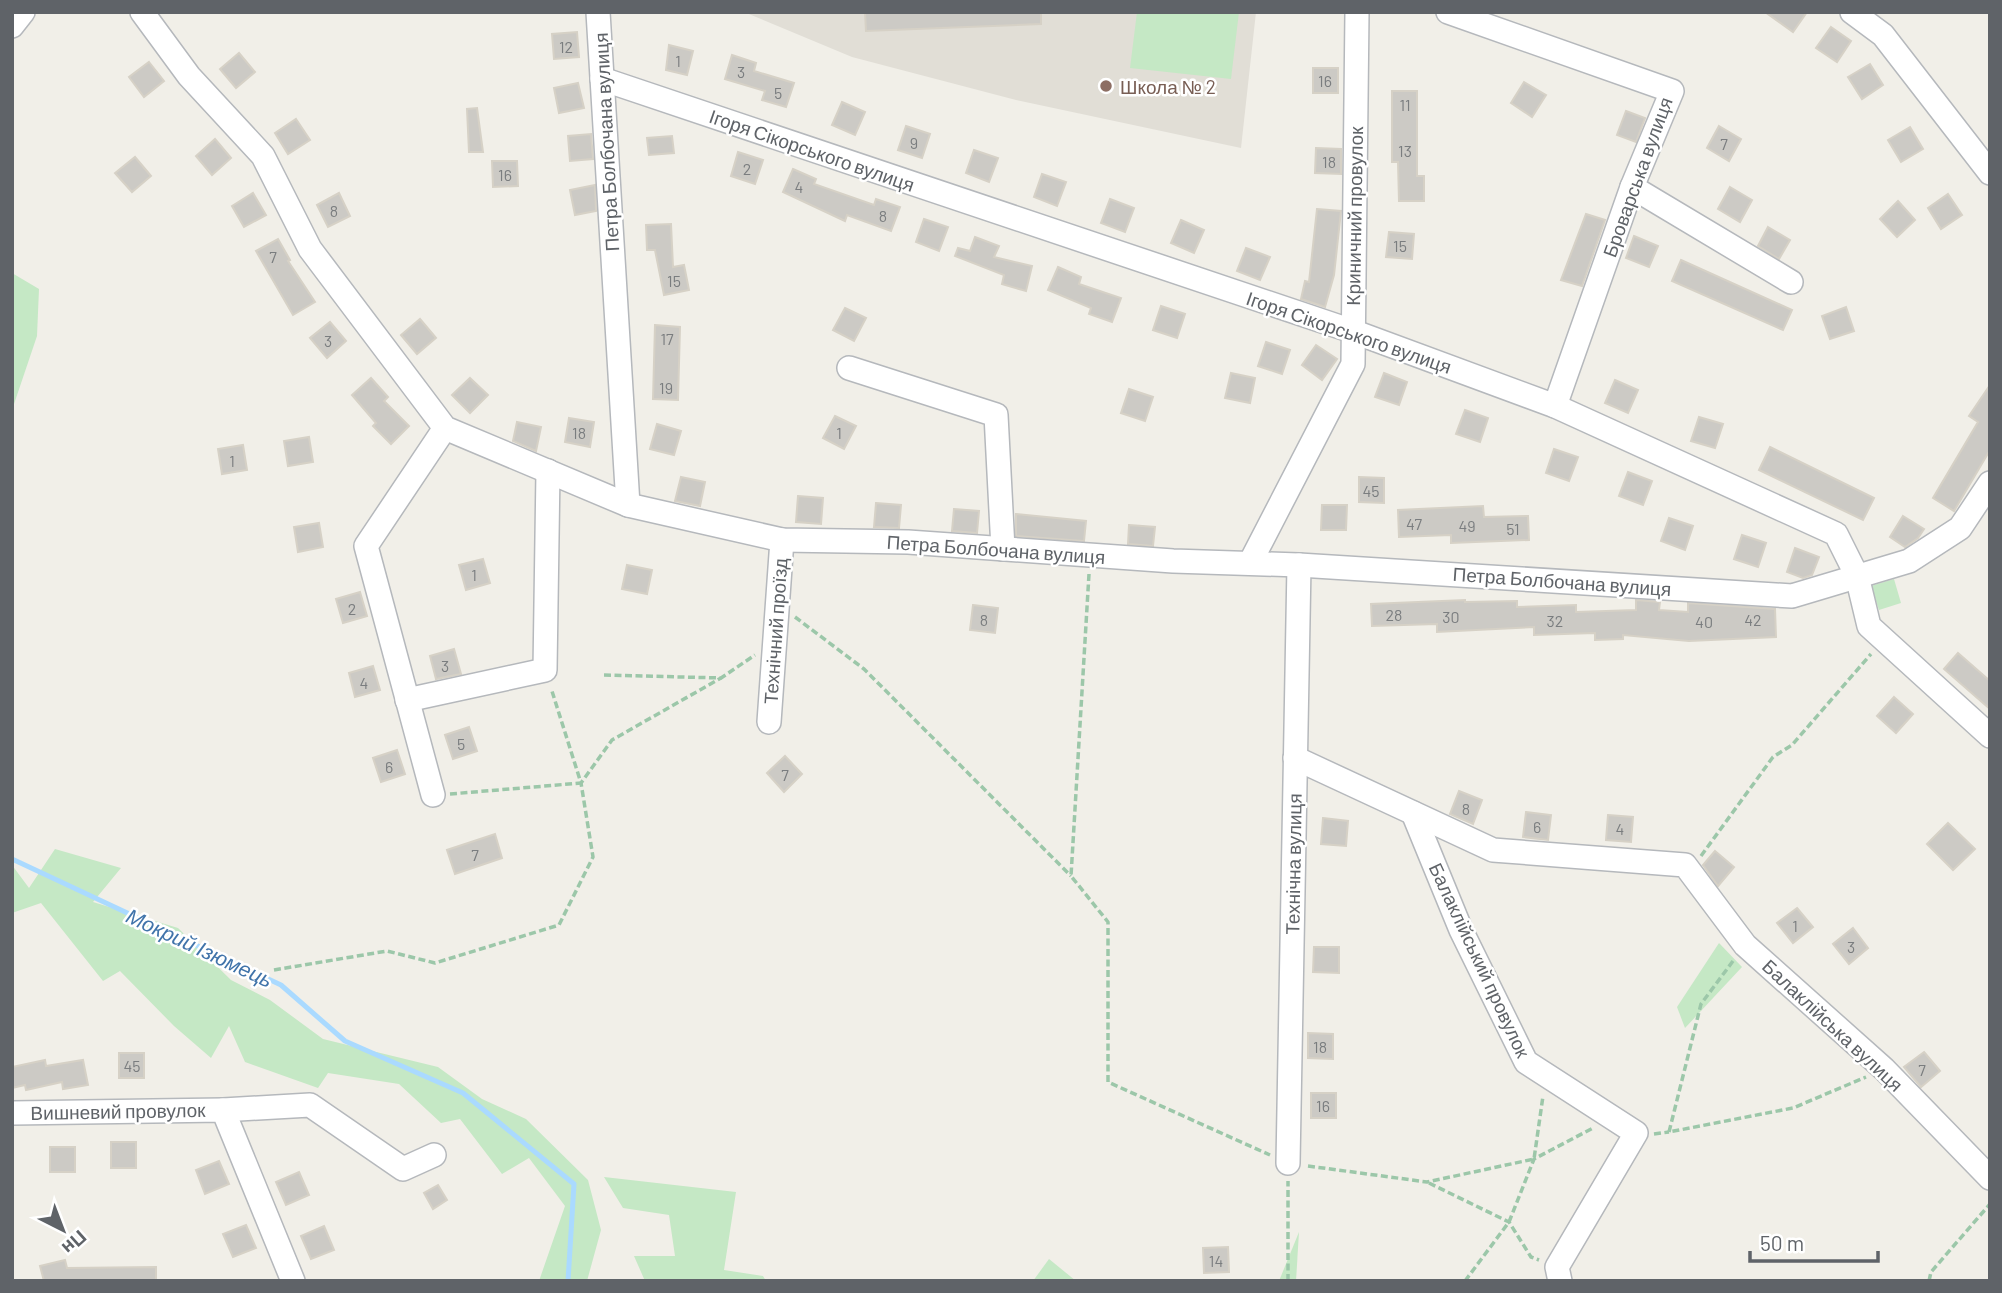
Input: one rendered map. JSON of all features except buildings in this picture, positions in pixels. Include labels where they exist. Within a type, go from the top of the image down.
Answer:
[{"type":"street","points":[[12,26],[23,12]]},
{"type":"street","points":[[142,12],[189,76],[263,156],[310,249],[445,428],[628,505]]},
{"type":"street","name":"Петра Болбочана вулиця","points":[[598,12],[628,505],[782,540],[908,542],[1792,596],[1909,561],[1960,528],[1990,483]]},
{"type":"street","name":"Криничний провулок","points":[[1250,564],[1353,364],[1357,12]]},
{"type":"street","name":"Броварська вулиця","points":[[1448,12],[1672,91],[1632,187],[1555,406]]},
{"type":"street","points":[[1852,12],[1883,36],[1990,173]]},
{"type":"street","name":"Ігоря Сікорського вулиця","points":[[602,79],[1352,331],[1555,406],[1836,534],[1857,576],[1869,626],[1990,736]]},
{"type":"street","points":[[1632,187],[1791,282]]},
{"type":"street","points":[[849,368],[996,415],[1003,549]]},
{"type":"street","points":[[433,795],[366,546],[445,428]]},
{"type":"street","points":[[407,701],[545,670],[548,471]]},
{"type":"street","name":"Технічний проїзд","points":[[769,722],[782,540]]},
{"type":"street","name":"Технічна вулиця","points":[[1288,1163],[1299,565]]},
{"type":"street","points":[[1295,758],[1493,850],[1688,868]]},
{"type":"street","name":"Балаклійський провулок","points":[[1413,813],[1461,930],[1527,1062],[1636,1133],[1558,1274]]},
{"type":"street","name":"Балаклійська вулиця","points":[[1688,868],[1745,945],[1884,1069],[1990,1178]]},
{"type":"street","name":"Вишневий провулок","points":[[12,1113],[223,1110],[310,1105],[403,1169],[434,1155]]},
{"type":"street","name":"Вишневий провулок","points":[[223,1110],[293,1281]]},
{"type":"path","points":[[1072,876],[1090,555]]},
{"type":"path","points":[[777,603],[864,669],[1072,876],[1108,922],[1108,1082],[1288,1163],[1427,1182],[1509,1222],[1531,1257],[1558,1274]]},
{"type":"path","points":[[1688,868],[1773,757],[1793,745],[1884,640]]},
{"type":"path","points":[[433,795],[581,783],[612,740],[721,678],[774,642]]},
{"type":"path","points":[[274,970],[387,951],[435,963],[559,925],[593,857],[581,783],[545,670]]},
{"type":"path","points":[[604,675],[721,678]]},
{"type":"path","points":[[1745,945],[1701,1004],[1669,1132],[1793,1108],[1884,1069]]},
{"type":"path","points":[[1465,1281],[1509,1222],[1534,1159],[1546,1075]]},
{"type":"path","points":[[1427,1182],[1534,1159],[1613,1118]]},
{"type":"path","points":[[1288,1163],[1288,1281]]},
{"type":"path","points":[[1929,1281],[1931,1272],[1990,1204]]},
{"type":"shaded area","name":"Школа № 2","points":[[744,12],[1256,12],[1241,148],[1016,100],[852,57]]},
{"type":"green space","points":[[1137,12],[1239,12],[1231,79],[1130,68]]},
{"type":"green space","points":[[12,273],[39,289],[37,336],[12,410]]},
{"type":"green space","points":[[1894,579],[1901,603],[1879,610],[1871,586]]},
{"type":"green space","points":[[55,849],[121,868],[93,902],[178,928],[231,980],[270,1000],[323,1039],[438,1067],[482,1099],[526,1119],[588,1180],[601,1230],[587,1281],[539,1281],[565,1206],[529,1158],[502,1174],[460,1119],[441,1123],[399,1084],[328,1073],[318,1088],[245,1062],[229,1026],[211,1058],[174,1026],[120,971],[103,981],[41,903],[12,913],[12,865],[29,888]]},
{"type":"green space","points":[[1719,943],[1742,967],[1685,1028],[1677,1007]]},
{"type":"green space","points":[[604,1177],[736,1192],[724,1270],[763,1276],[766,1281],[645,1281],[634,1256],[675,1256],[669,1215],[623,1208]]},
{"type":"green space","points":[[1299,1232],[1296,1281],[1279,1281]]},
{"type":"green space","points":[[1049,1259],[1076,1281],[1033,1281]]},
{"type":"waterway","name":"Мокрий Ізюмець","points":[[12,859],[281,985],[345,1041],[463,1093],[574,1184],[568,1281]]},
{"type":"place","name":"Школа № 2","points":[[1106,86]]}]
